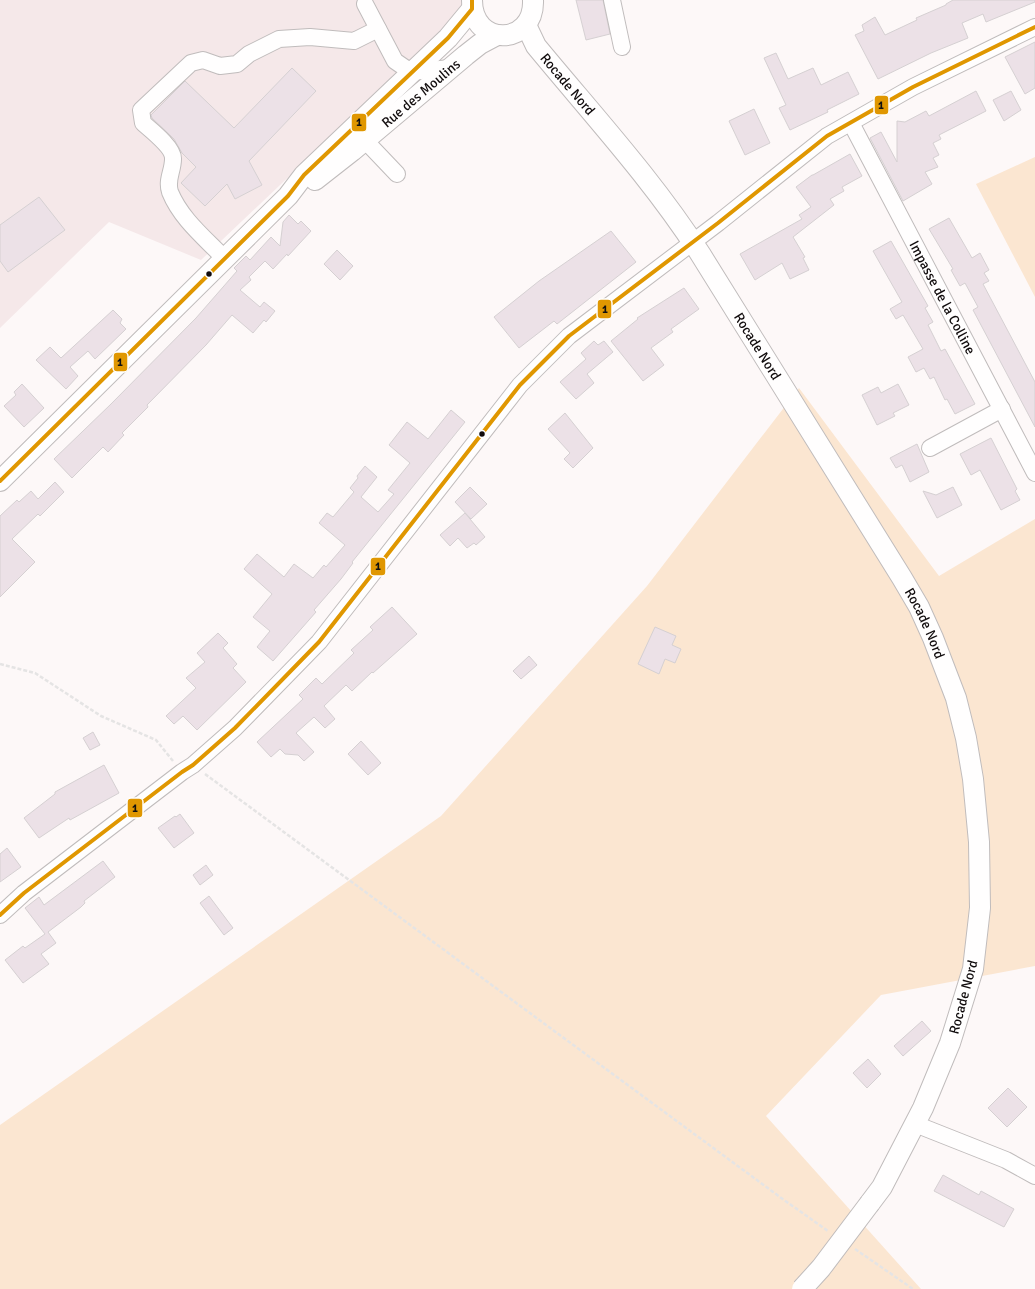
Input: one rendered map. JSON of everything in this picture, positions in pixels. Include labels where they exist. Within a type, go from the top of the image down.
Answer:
[{"type":"main road","points":[[472,5],[475,18],[488,32],[497,35],[508,35],[518,32],[531,18],[533,0]]},
{"type":"main road","name":"Rue des Moulins","points":[[0,481],[288,196],[312,182],[359,134],[411,72],[448,38],[472,5]]},
{"type":"main road","name":"Rocade Nord","points":[[526,25],[536,46],[679,220],[902,578],[919,607],[933,638],[956,698],[966,738],[973,779],[978,842],[980,908],[973,969],[950,1043],[923,1108],[882,1187],[821,1268],[802,1289]]},
{"type":"main road","name":"Rue des Moulins","points":[[359,134],[450,68],[480,44],[497,35]]},
{"type":"street","points":[[612,0],[622,47]]},
{"type":"street","points":[[365,4],[395,61],[411,72],[450,68]]},
{"type":"street","points":[[0,915],[24,893],[188,768],[235,728],[319,642],[520,385],[569,336],[693,242],[827,136],[913,87],[1035,26]]},
{"type":"street","points":[[224,258],[182,214],[170,192],[168,180],[174,158],[170,148],[143,123],[141,110],[191,63],[203,60],[220,66],[237,64],[249,54],[279,39],[310,37],[354,41],[378,29]]},
{"type":"street","name":"Impasse de la Colline","points":[[851,123],[1035,473]]},
{"type":"street","points":[[359,134],[397,174]]},
{"type":"street","points":[[930,448],[1002,409]]},
{"type":"street","points":[[915,1124],[1006,1160],[1035,1176]]},
{"type":"path","points":[[0,664],[35,673],[101,716],[156,740],[188,768],[784,1200]]},
{"type":"shaded area","points":[[0,0],[462,0],[460,14],[201,260],[109,222],[0,328]]},
{"type":"shaded area","points":[[1035,157],[1035,297],[976,184]]},
{"type":"shaded area","points":[[799,388],[939,576],[1035,519],[1035,966],[881,995],[766,1116],[921,1289],[0,1289],[0,1125],[441,816],[647,586]]},
{"type":"building","points":[[576,0],[603,0],[610,34],[586,40]]},
{"type":"building","points":[[953,0],[1035,0],[1035,2],[986,22],[983,14],[962,23],[968,38],[931,53],[878,79],[855,35],[864,31],[862,25],[875,17],[885,35],[917,20],[916,18],[946,5]]},
{"type":"building","points":[[1035,42],[1035,88],[1025,94],[1005,57]]},
{"type":"building","points":[[776,53],[788,79],[813,68],[821,85],[848,72],[859,94],[827,110],[828,112],[790,130],[779,108],[786,105],[764,58]]},
{"type":"building","points":[[292,68],[316,91],[249,161],[262,185],[235,199],[227,184],[205,206],[181,183],[196,167],[182,153],[174,139],[152,118],[151,115],[185,81],[234,128]]},
{"type":"building","points":[[976,91],[986,111],[939,135],[941,139],[933,143],[939,155],[933,158],[938,167],[925,172],[932,184],[903,201],[870,138],[881,132],[897,162],[897,121],[905,122],[926,111],[929,116]]},
{"type":"building","points":[[1011,91],[1021,110],[1004,121],[993,100]]},
{"type":"building","points":[[754,109],[770,143],[745,155],[729,121]]},
{"type":"building","points":[[850,154],[862,176],[842,187],[844,191],[830,199],[834,205],[793,237],[805,257],[803,258],[809,270],[790,279],[782,263],[755,280],[740,254],[802,219],[799,215],[811,207],[796,187],[812,175]]},
{"type":"building","points":[[39,197],[65,230],[8,272],[0,261],[0,225]]},
{"type":"building","points":[[289,215],[298,224],[301,221],[311,231],[288,256],[287,254],[273,269],[265,261],[249,277],[251,280],[240,290],[260,307],[264,302],[275,311],[266,322],[264,320],[253,333],[232,315],[206,345],[147,405],[148,407],[122,433],[124,435],[108,452],[103,447],[72,478],[54,459],[196,318],[237,271],[234,268],[246,256],[250,260],[271,237],[280,246],[283,222]]},
{"type":"building","points":[[949,218],[972,258],[980,253],[989,270],[984,273],[989,281],[983,284],[1035,382],[1035,427],[973,310],[978,307],[965,283],[960,286],[951,270],[953,269],[929,229]]},
{"type":"building","points":[[611,231],[636,262],[557,324],[554,321],[519,348],[494,317],[539,281]]},
{"type":"building","points":[[891,241],[928,306],[925,308],[933,322],[928,325],[941,351],[945,349],[975,404],[955,414],[947,399],[945,400],[934,377],[930,379],[924,368],[916,372],[908,357],[923,349],[903,315],[896,319],[890,309],[902,302],[873,251]]},
{"type":"building","points":[[337,250],[353,266],[340,280],[324,264]]},
{"type":"building","points":[[684,288],[699,309],[671,329],[673,332],[651,348],[664,365],[643,381],[611,341],[638,319],[637,318]]},
{"type":"building","points":[[113,310],[122,319],[120,323],[126,329],[95,359],[88,351],[70,367],[78,376],[66,389],[36,360],[50,347],[61,358]]},
{"type":"building","points":[[594,341],[598,345],[604,341],[613,352],[587,374],[594,383],[576,399],[560,382],[586,359],[581,353]]},
{"type":"building","points":[[22,384],[44,408],[24,427],[4,406],[16,395],[14,392]]},
{"type":"building","points":[[898,384],[909,405],[893,413],[895,416],[877,425],[862,395],[878,387],[881,393]]},
{"type":"building","points":[[451,410],[465,422],[352,562],[353,563],[341,579],[314,610],[316,612],[273,661],[257,647],[270,631],[253,617],[272,594],[244,569],[257,554],[284,577],[294,564],[313,578],[324,565],[326,567],[345,545],[319,523],[327,513],[333,517],[354,492],[350,488],[365,466],[377,477],[361,497],[378,512],[394,494],[388,490],[410,463],[389,445],[407,422],[428,439]]},
{"type":"building","points":[[565,413],[593,448],[573,468],[564,459],[570,453],[548,429]]},
{"type":"building","points":[[991,438],[1017,489],[1015,491],[1020,500],[1001,510],[980,470],[971,475],[960,454]]},
{"type":"building","points":[[917,444],[929,472],[910,482],[902,465],[896,468],[890,458]]},
{"type":"building","points":[[55,482],[64,492],[40,516],[38,514],[12,539],[35,562],[0,597],[0,516],[17,500],[19,502],[31,491],[38,499]]},
{"type":"building","points":[[470,487],[487,504],[471,519],[455,502]]},
{"type":"building","points":[[953,487],[962,505],[937,518],[923,491],[936,495]]},
{"type":"building","points":[[465,513],[485,537],[476,545],[474,543],[467,548],[458,538],[450,546],[440,535]]},
{"type":"building","points":[[392,607],[417,634],[352,691],[346,685],[324,706],[335,719],[325,728],[314,717],[296,733],[314,752],[304,761],[298,755],[285,754],[280,749],[271,757],[257,742],[303,699],[299,695],[316,678],[322,684],[354,653],[351,650],[373,630],[370,627]]},
{"type":"building","points":[[655,627],[676,636],[672,645],[681,649],[675,663],[665,659],[659,674],[638,664]]},
{"type":"building","points":[[218,633],[228,643],[223,648],[237,664],[233,668],[246,682],[197,730],[183,716],[174,724],[166,716],[196,688],[186,678],[205,662],[197,653]]},
{"type":"building","points":[[529,656],[537,665],[521,679],[513,671]]},
{"type":"building","points":[[93,732],[100,745],[90,750],[83,738]]},
{"type":"building","points":[[361,741],[381,763],[368,775],[348,754]]},
{"type":"building","points":[[104,765],[119,793],[70,820],[69,818],[39,838],[24,818],[55,794],[55,792]]},
{"type":"building","points":[[180,814],[194,833],[174,848],[158,828]]},
{"type":"building","points":[[7,848],[21,867],[0,882],[0,854]]},
{"type":"building","points":[[103,861],[115,877],[84,901],[85,903],[81,907],[48,932],[56,943],[41,954],[49,964],[23,983],[5,960],[23,946],[25,948],[45,934],[25,908],[39,897],[44,905]]},
{"type":"building","points":[[206,865],[213,875],[200,885],[193,875]]},
{"type":"building","points":[[209,896],[233,928],[224,935],[200,903]]},
{"type":"building","points":[[922,1021],[931,1031],[903,1056],[894,1046]]},
{"type":"building","points":[[868,1059],[881,1074],[867,1088],[853,1073]]},
{"type":"building","points":[[1008,1088],[1027,1107],[1007,1127],[988,1108]]},
{"type":"building","points":[[943,1175],[979,1195],[981,1191],[1014,1209],[1004,1227],[934,1191]]},
{"type":"transit line","name":"1","points":[[0,481],[288,196],[304,175],[448,38],[472,9],[472,0]]},
{"type":"transit line","name":"1","points":[[0,915],[24,893],[193,765],[235,728],[319,642],[520,385],[569,336],[718,223],[827,136],[913,87],[1035,27]]}]
